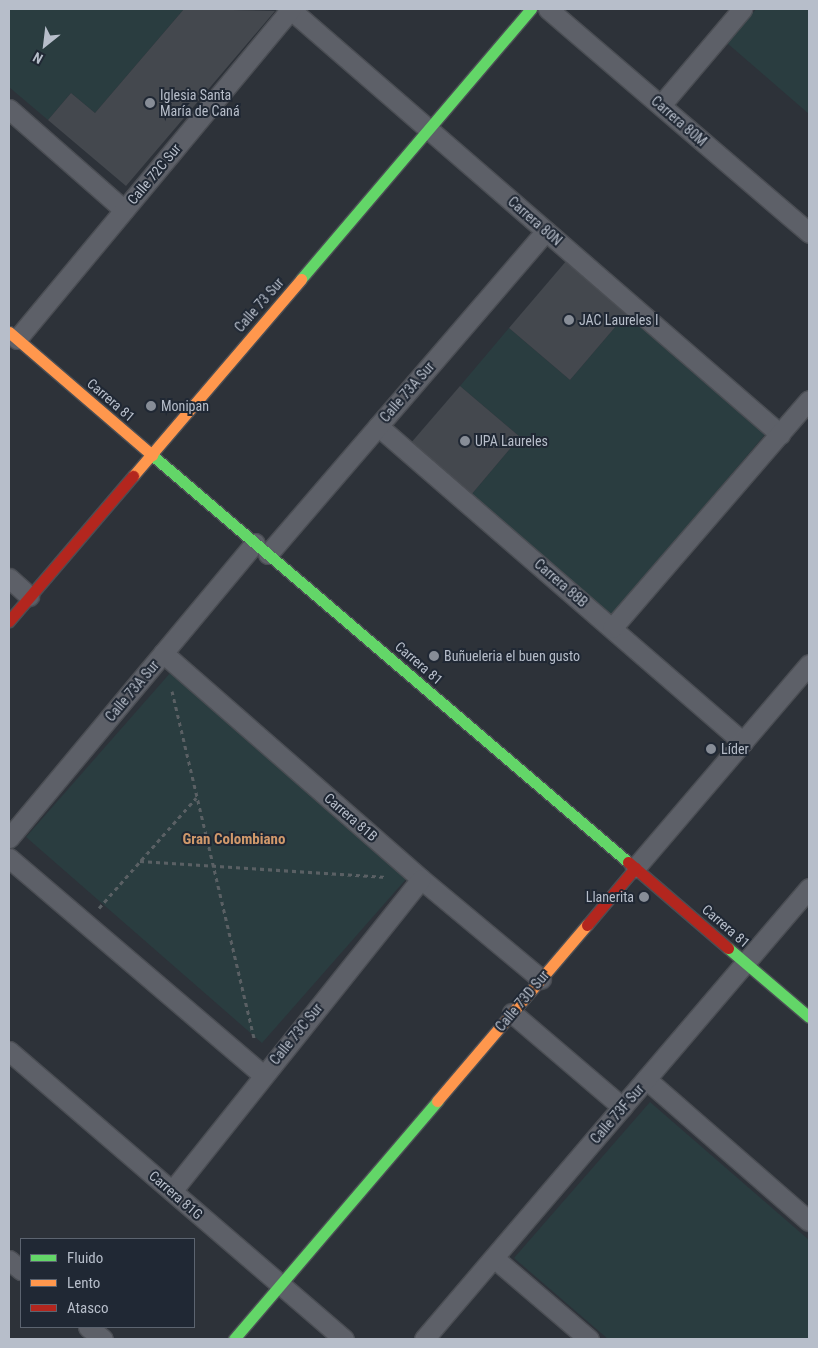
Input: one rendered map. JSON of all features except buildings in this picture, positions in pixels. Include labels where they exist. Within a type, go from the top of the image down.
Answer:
[{"type":"street","name":"Carrera 80N","points":[[291,9],[780,434]]},
{"type":"street","name":"Calle 72C Sur","points":[[13,335],[124,210],[291,9]]},
{"type":"street","name":"Calle 73 Sur","points":[[9,620],[531,9]]},
{"type":"street","name":"Carrera 80M","points":[[548,9],[809,233]]},
{"type":"street","points":[[661,105],[742,9]]},
{"type":"street","points":[[9,108],[124,210]]},
{"type":"street","name":"Calle 73A Sur","points":[[9,838],[163,653],[378,426],[546,231]]},
{"type":"street","name":"Carrera 81","points":[[13,335],[809,1017]]},
{"type":"street","points":[[612,628],[809,400]]},
{"type":"street","name":"Carrera 88B","points":[[378,426],[743,742]]},
{"type":"street","points":[[9,578],[30,596]]},
{"type":"street","name":"Carrera 81B","points":[[163,653],[421,879],[541,979]]},
{"type":"street","name":"Calle 73D Sur","points":[[234,1339],[809,664]]},
{"type":"street","points":[[9,858],[263,1075]]},
{"type":"street","name":"Calle 73C Sur","points":[[172,1191],[421,879]]},
{"type":"street","name":"Calle 73F Sur","points":[[424,1339],[809,888]]},
{"type":"street","points":[[512,1013],[622,1107]]},
{"type":"street","name":"Carrera 81G","points":[[9,1051],[344,1339]]},
{"type":"street","points":[[646,1080],[809,1221]]},
{"type":"street","points":[[494,1258],[588,1339]]},
{"type":"street","points":[[9,1260],[20,1269]]},
{"type":"street","points":[[89,1328],[103,1339]]},
{"type":"path","points":[[163,653],[263,1075]]},
{"type":"path","points":[[86,923],[196,797]]},
{"type":"path","points":[[140,861],[421,879]]},
{"type":"shaded area","points":[[9,9],[184,9],[95,113],[71,93],[48,120],[9,87]]},
{"type":"shaded area","points":[[756,9],[809,9],[809,114],[727,43]]},
{"type":"shaded area","points":[[628,312],[768,431],[612,615],[471,495],[520,437],[460,386],[509,328],[570,380]]},
{"type":"shaded area","points":[[171,672],[407,878],[262,1043],[26,837]]},
{"type":"shaded area","points":[[650,1102],[809,1240],[809,1339],[608,1339],[514,1258]]},
{"type":"traffic: fast","points":[[301,279],[531,9]]},
{"type":"traffic: fast","points":[[152,455],[628,862]]},
{"type":"traffic: fast","points":[[728,948],[809,1017]]},
{"type":"traffic: fast","points":[[234,1339],[437,1101]]},
{"type":"traffic: slow","points":[[133,476],[301,279]]},
{"type":"traffic: slow","points":[[9,332],[152,455]]},
{"type":"traffic: slow","points":[[437,1101],[587,925]]},
{"type":"traffic: jam","points":[[9,621],[133,476]]},
{"type":"traffic: jam","points":[[628,862],[728,948]]},
{"type":"traffic: jam","points":[[587,925],[635,868]]},
{"type":"place","name":"Iglesia Santa María de Caná","points":[[150,103]]},
{"type":"place","name":"JAC Laureles I","points":[[569,320]]},
{"type":"place","name":"Monipan","points":[[151,406]]},
{"type":"place","name":"UPA Laureles","points":[[465,441]]},
{"type":"place","name":"Buñueleria el buen gusto","points":[[434,656]]},
{"type":"place","name":"Líder","points":[[711,749]]},
{"type":"place","name":"Llanerita","points":[[644,897]]},
{"type":"district","name":"Gran Colombiano","points":[[234,840]]}]
